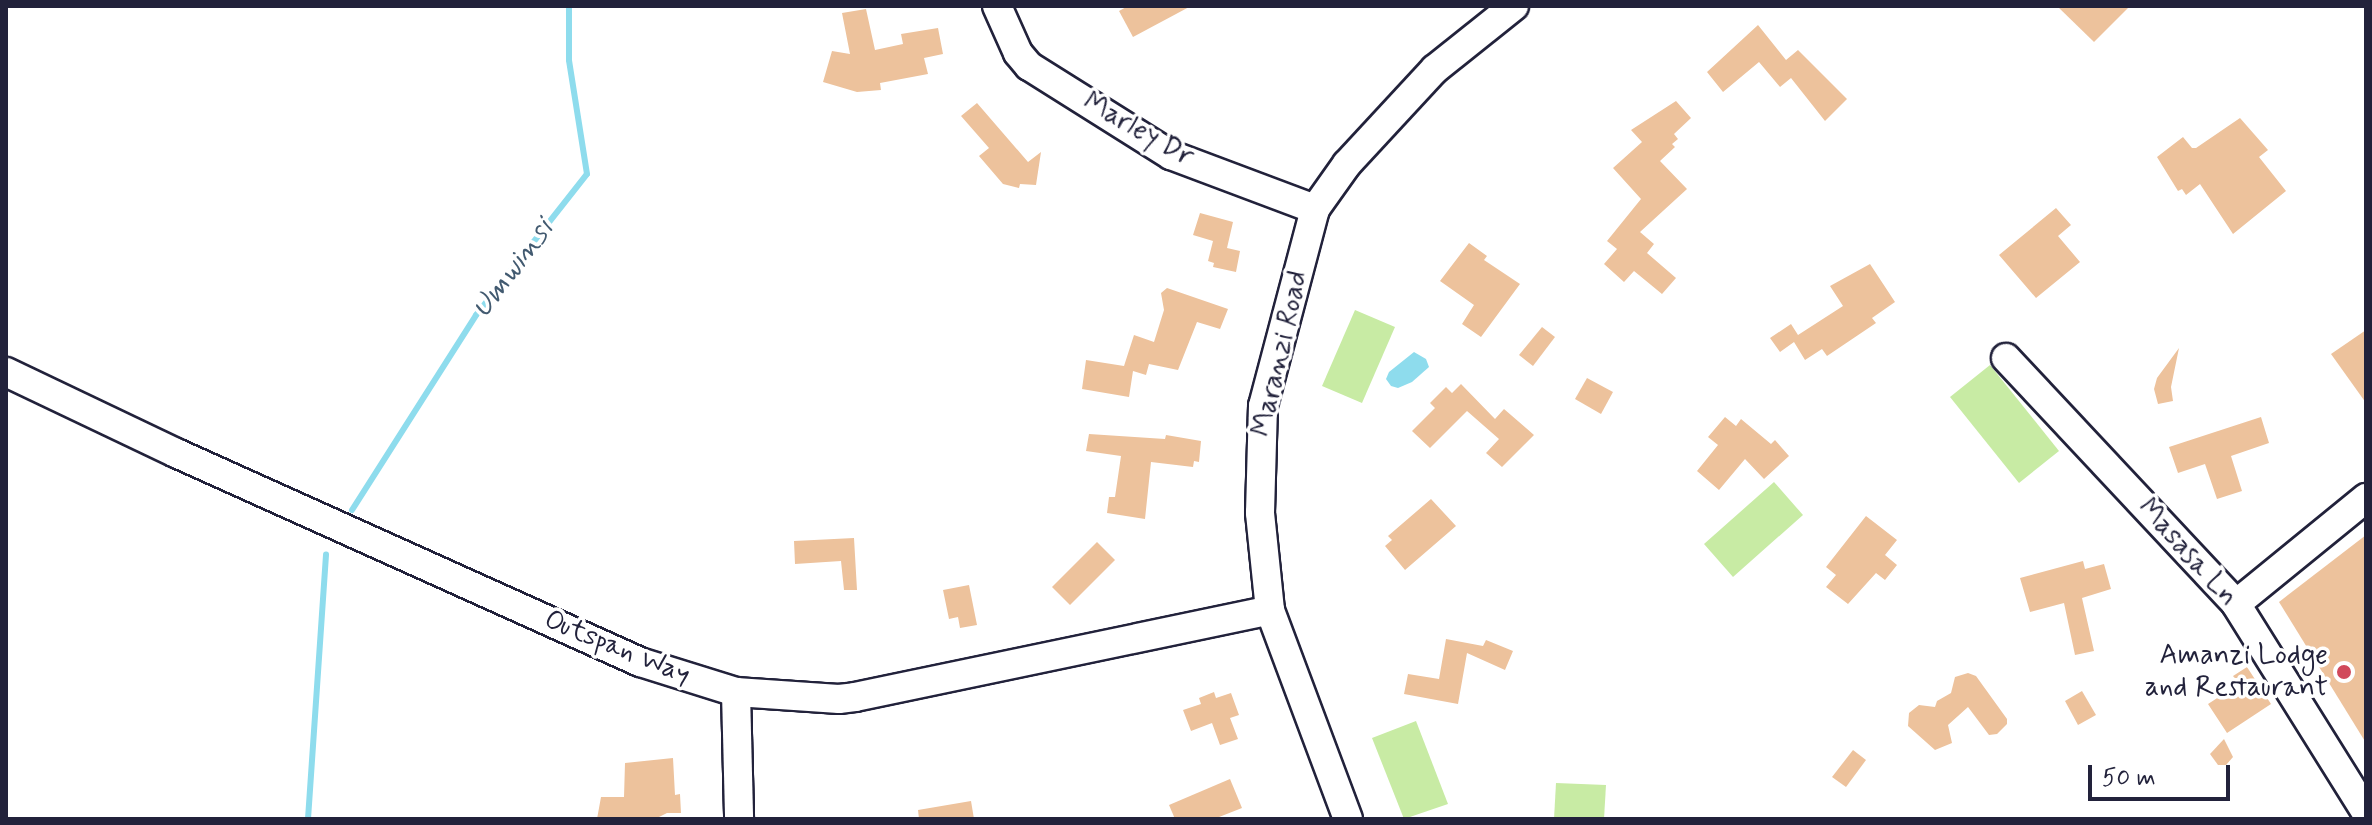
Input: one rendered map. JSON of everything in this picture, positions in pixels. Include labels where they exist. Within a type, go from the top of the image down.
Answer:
[{"type":"street","name":"Marley Dr","points":[[997,6],[1018,53],[1029,66],[1171,155],[1315,209]]},
{"type":"street","name":"Maranzi Road","points":[[1348,819],[1270,610],[1260,513],[1261,423],[1315,209],[1347,164],[1424,81],[1514,6]]},
{"type":"street","name":"Masasa Ln","points":[[2006,358],[2236,604],[2366,812]]},
{"type":"street","name":"Outspan Way","points":[[6,372],[640,662],[670,675],[736,692],[855,697],[1270,610]]},
{"type":"street","points":[[2236,604],[2366,498]]},
{"type":"street","points":[[736,692],[739,819]]},
{"type":"green space","points":[[1355,310],[1395,327],[1362,403],[1322,386]]},
{"type":"green space","points":[[1990,365],[2059,451],[2019,483],[1950,397]]},
{"type":"green space","points":[[1774,482],[1803,515],[1733,577],[1704,544]]},
{"type":"green space","points":[[1416,721],[1448,804],[1404,819],[1372,738]]},
{"type":"green space","points":[[1556,783],[1606,785],[1604,819],[1554,819]]},
{"type":"water","points":[[1414,352],[1426,359],[1429,367],[1412,382],[1398,388],[1391,386],[1386,379],[1389,372]]},
{"type":"building","points":[[1128,6],[1191,6],[1133,37],[1119,11]]},
{"type":"building","points":[[2057,6],[2130,6],[2094,42]]},
{"type":"building","points":[[866,9],[875,50],[903,44],[901,34],[938,28],[943,54],[924,58],[928,74],[880,83],[881,90],[857,92],[823,82],[832,51],[850,54],[842,13]]},
{"type":"building","points":[[1758,25],[1786,60],[1798,50],[1847,99],[1825,121],[1791,78],[1780,87],[1759,62],[1723,92],[1707,72]]},
{"type":"building","points":[[1676,101],[1691,118],[1674,134],[1678,139],[1672,144],[1675,147],[1660,161],[1687,189],[1640,232],[1654,244],[1647,253],[1676,278],[1662,294],[1634,271],[1624,282],[1604,264],[1617,249],[1607,241],[1641,199],[1613,168],[1642,142],[1631,130]]},
{"type":"building","points":[[977,103],[1028,162],[1041,152],[1036,185],[1020,184],[1019,188],[1003,184],[979,156],[989,148],[961,116]]},
{"type":"building","points":[[2240,118],[2268,150],[2259,157],[2286,191],[2233,234],[2200,184],[2186,195],[2182,189],[2178,191],[2157,157],[2183,137],[2192,148],[2196,148]]},
{"type":"building","points":[[2056,208],[2071,225],[2058,236],[2080,262],[2036,298],[1999,255]]},
{"type":"building","points":[[1200,213],[1233,222],[1227,248],[1240,251],[1236,272],[1213,267],[1214,263],[1208,261],[1213,241],[1193,235]]},
{"type":"building","points":[[1469,243],[1487,256],[1484,260],[1520,284],[1481,337],[1462,324],[1474,305],[1440,281]]},
{"type":"building","points":[[1870,264],[1895,302],[1872,318],[1876,323],[1827,356],[1822,349],[1805,360],[1794,342],[1780,352],[1770,338],[1791,324],[1798,335],[1843,306],[1830,286]]},
{"type":"building","points":[[1167,288],[1228,309],[1220,329],[1197,322],[1178,370],[1149,364],[1146,375],[1133,371],[1129,397],[1082,389],[1086,360],[1124,366],[1134,335],[1154,342],[1164,310],[1161,293]]},
{"type":"building","points":[[1542,327],[1555,337],[1533,366],[1519,355]]},
{"type":"building","points":[[2366,330],[2366,403],[2331,354]]},
{"type":"building","points":[[2179,348],[2171,387],[2173,401],[2158,404],[2154,389],[2157,378]]},
{"type":"building","points":[[1587,378],[1613,392],[1601,414],[1575,399]]},
{"type":"building","points":[[1461,384],[1495,419],[1504,409],[1534,435],[1502,467],[1486,453],[1499,439],[1467,411],[1430,448],[1412,431],[1435,408],[1430,403],[1446,387],[1452,393]]},
{"type":"building","points":[[1725,417],[1736,426],[1741,419],[1771,444],[1775,440],[1789,456],[1764,479],[1745,459],[1719,490],[1697,471],[1718,445],[1708,437]]},
{"type":"building","points":[[2261,417],[2269,443],[2231,456],[2242,491],[2217,499],[2205,464],[2178,473],[2169,447]]},
{"type":"building","points":[[1089,434],[1165,439],[1166,435],[1201,441],[1199,462],[1194,461],[1193,467],[1151,462],[1145,519],[1107,513],[1109,497],[1115,497],[1121,456],[1086,451]]},
{"type":"building","points":[[1431,499],[1456,526],[1405,570],[1385,546],[1392,540],[1388,536]]},
{"type":"building","points":[[1866,516],[1897,540],[1885,555],[1897,565],[1885,580],[1876,573],[1848,604],[1826,587],[1836,575],[1826,567]]},
{"type":"building","name":"Amanzi Lodge and Restaurant","points":[[2366,535],[2366,743],[2279,602]]},
{"type":"building","points":[[854,538],[857,590],[844,590],[841,561],[795,564],[794,541]]},
{"type":"building","points":[[1097,542],[1115,560],[1070,605],[1052,587]]},
{"type":"building","points":[[2083,561],[2085,569],[2104,564],[2111,589],[2082,598],[2094,651],[2075,655],[2064,603],[2030,612],[2020,578]]},
{"type":"building","points":[[969,585],[977,625],[960,628],[958,617],[949,619],[943,590]]},
{"type":"building","points":[[1446,639],[1483,646],[1486,640],[1513,651],[1505,670],[1467,653],[1458,704],[1404,694],[1408,674],[1439,679]]},
{"type":"building","points":[[2247,667],[2271,704],[2227,733],[2208,704],[2239,684],[2233,676]]},
{"type":"building","points":[[1968,673],[1976,676],[2007,719],[2007,724],[1997,734],[1989,735],[1968,707],[1948,725],[1952,743],[1935,750],[1908,726],[1909,713],[1919,705],[1935,707],[1937,701],[1951,693],[1955,677]]},
{"type":"building","points":[[2082,691],[2096,715],[2078,725],[2065,701]]},
{"type":"building","points":[[1214,692],[1216,698],[1231,693],[1239,715],[1230,718],[1238,739],[1220,745],[1212,723],[1191,731],[1183,710],[1201,704],[1199,698]]},
{"type":"building","points":[[2224,739],[2233,757],[2226,765],[2218,765],[2210,754]]},
{"type":"building","points":[[1853,750],[1866,760],[1846,787],[1832,777]]},
{"type":"building","points":[[673,758],[675,795],[680,794],[681,813],[667,813],[655,819],[597,819],[601,797],[624,797],[625,763]]},
{"type":"building","points":[[1230,779],[1242,808],[1214,819],[1175,819],[1169,805]]},
{"type":"building","points":[[971,801],[974,819],[919,819],[918,810]]},
{"type":"waterway","name":"Umwinsi","points":[[352,510],[476,315],[587,174],[569,60],[569,6]]},
{"type":"waterway","name":"Umwinsi","points":[[308,819],[326,555]]},
{"type":"place","name":"Amanzi Lodge and Restaurant","points":[[2344,672]]}]
